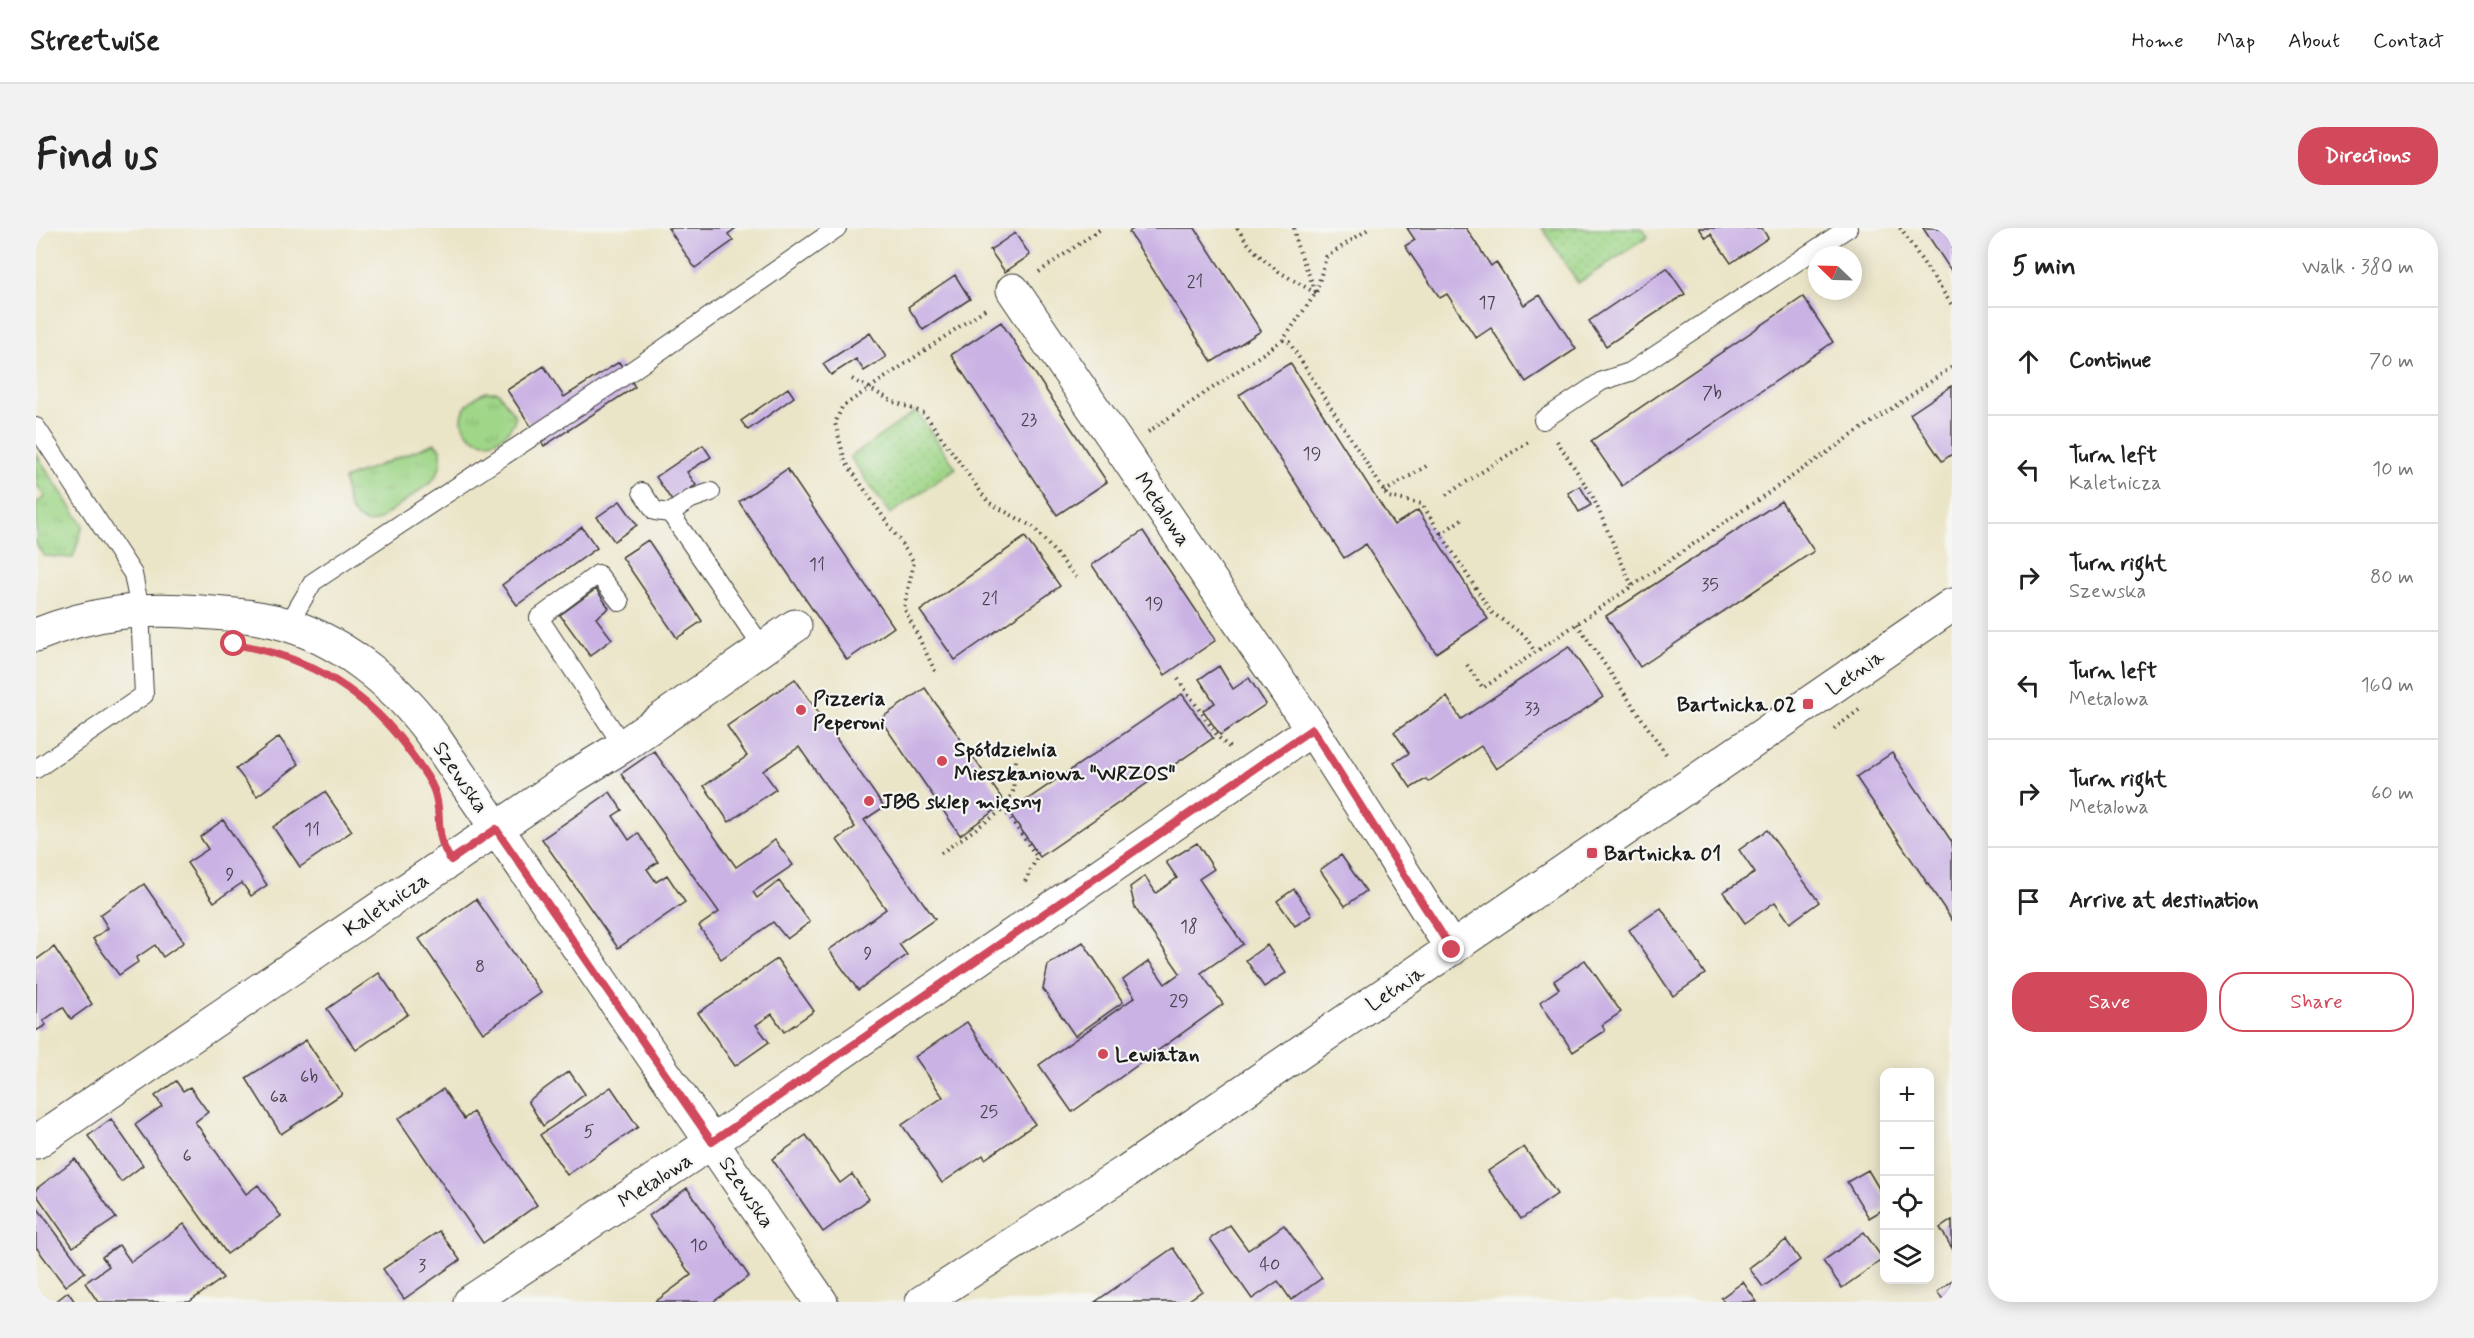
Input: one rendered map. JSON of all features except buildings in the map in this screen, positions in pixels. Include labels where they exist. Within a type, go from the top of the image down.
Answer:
[{"type":"street","name":"Metalowa","points":[[1013,290],[1312,729],[1452,950]]},
{"type":"street","name":"Letnia","points":[[922,1302],[1127,1171],[1952,605]]},
{"type":"street","name":"Szewska","points":[[36,636],[89,617],[140,610],[233,614],[288,626],[320,639],[358,661],[406,701],[434,737],[821,1302]]},
{"type":"street","name":"Kaletnicza","points":[[36,1142],[496,829],[623,746],[795,626]]},
{"type":"street","name":"Metalowa","points":[[470,1302],[712,1142],[1312,729]]},
{"type":"lane","points":[[288,626],[313,582],[627,374],[837,228]]},
{"type":"lane","points":[[1542,420],[1602,381],[1630,372],[1848,228]]},
{"type":"lane","points":[[36,427],[134,574],[140,610],[144,695],[36,769]]},
{"type":"lane","points":[[642,492],[655,511],[670,513],[691,498],[711,492]]},
{"type":"lane","points":[[670,513],[763,648]]},
{"type":"lane","points":[[620,602],[598,574],[539,618],[623,746]]},
{"type":"path","points":[[935,671],[904,608],[914,562],[845,460],[835,423],[842,407],[1102,228]]},
{"type":"path","points":[[1237,228],[1254,254],[1287,277],[1316,293]]},
{"type":"path","points":[[1294,228],[1296,243],[1316,293]]},
{"type":"path","points":[[1122,449],[1283,340],[1316,293],[1326,257],[1370,228]]},
{"type":"path","points":[[1900,228],[1952,305]]},
{"type":"path","points":[[1283,340],[1288,342],[1388,497],[1422,504],[1491,612],[1525,636],[1535,652]]},
{"type":"path","points":[[1467,665],[1483,688],[1952,367]]},
{"type":"path","points":[[852,379],[894,402],[924,413],[988,502],[1033,527],[1077,578]]},
{"type":"path","points":[[1446,495],[1530,441],[1542,420],[1592,495],[1632,586]]},
{"type":"path","points":[[1384,492],[1428,465]]},
{"type":"path","points":[[1441,534],[1462,519]]},
{"type":"path","points":[[1577,624],[1668,758]]},
{"type":"path","points":[[1178,679],[1219,738],[1233,750],[1248,772]]},
{"type":"path","points":[[941,853],[1004,809],[1013,791],[1016,759]]},
{"type":"path","points":[[435,793],[440,841],[451,860]]},
{"type":"path","points":[[1004,809],[1037,857],[1025,882],[1046,912]]},
{"type":"green space","points":[[1542,228],[1642,228],[1648,237],[1578,283]]},
{"type":"green space","points":[[486,392],[498,392],[516,417],[506,434],[493,441],[481,441],[470,436],[464,426],[463,415],[469,403]]},
{"type":"green space","points":[[916,411],[956,468],[890,514],[850,457]]},
{"type":"green space","points":[[435,443],[441,449],[441,463],[430,483],[377,521],[369,523],[356,517],[349,506],[344,479]]},
{"type":"green space","points":[[36,454],[83,525],[73,558],[44,556],[36,544],[36,503],[45,497],[36,484]]},
{"type":"place","name":"Bartnicka 02","points":[[1808,704]]},
{"type":"place","name":"Pizzeria Peperoni","points":[[801,710]]},
{"type":"place","name":"Spółdzielnia Mieszkaniowa \"WRZOS\"","points":[[942,761]]},
{"type":"place","name":"JBB sklep mięsny","points":[[869,801]]},
{"type":"place","name":"Bartnicka 01","points":[[1592,853]]},
{"type":"place","name":"Lewiatan","points":[[1103,1054]]},
{"type":"route","points":[[234,644],[272,652],[310,666],[345,686],[375,710],[401,738],[429,779],[437,803],[440,841],[451,860],[496,829],[712,1142],[1312,729],[1452,950]]}]
